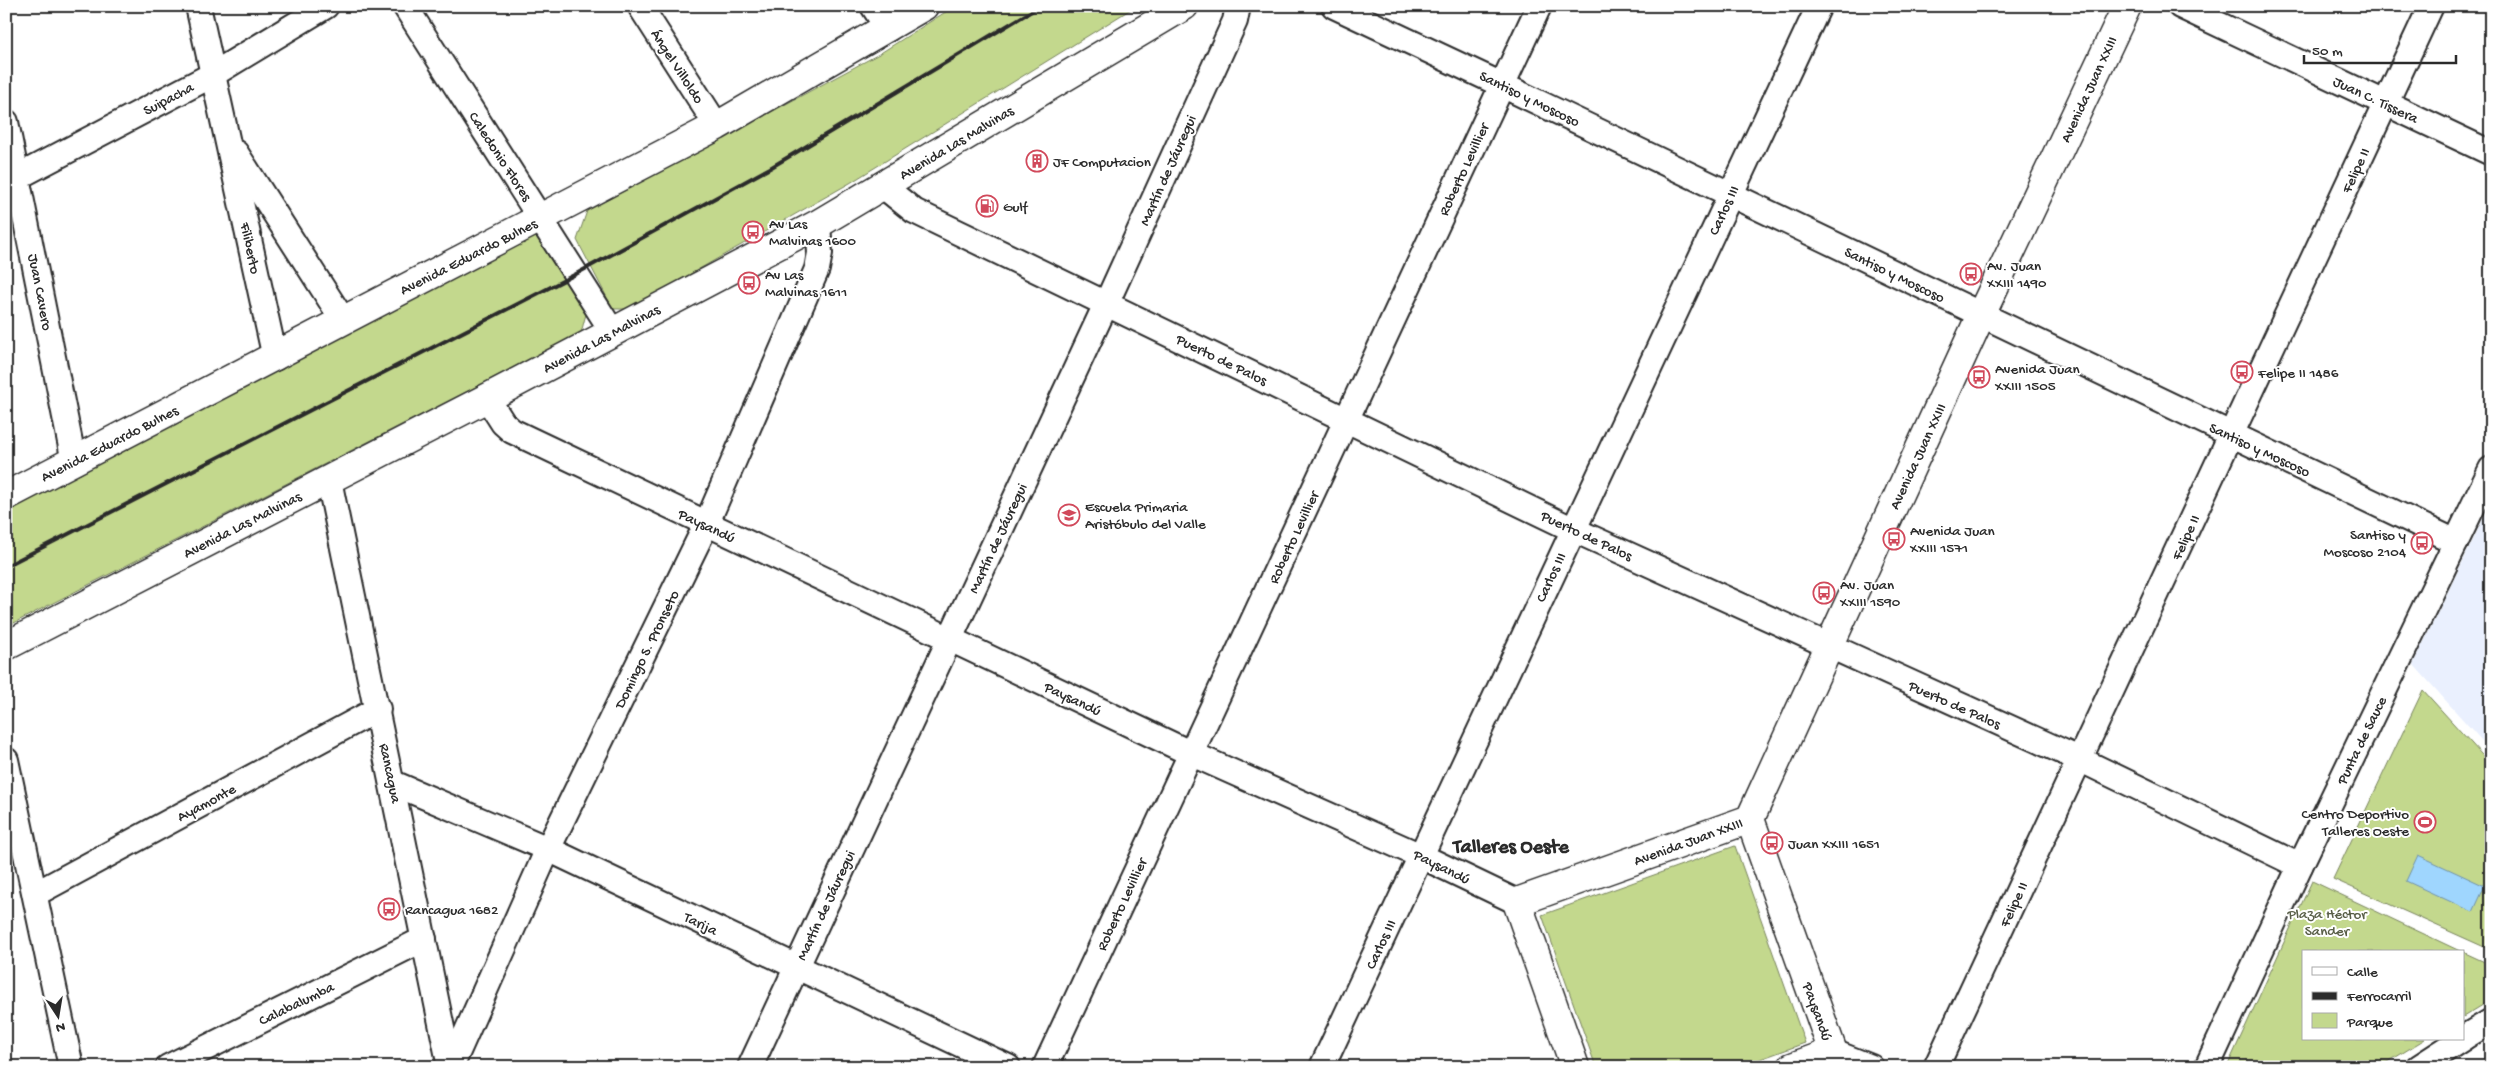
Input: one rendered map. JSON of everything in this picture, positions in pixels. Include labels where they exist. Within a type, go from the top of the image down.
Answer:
[{"type":"main road","name":"Avenida Eduardo Bulnes","points":[[6,496],[275,358],[343,320],[717,126],[888,29],[924,6]]},
{"type":"main road","name":"Avenida Las Malvinas","points":[[6,646],[487,398],[818,224],[1184,6]]},
{"type":"main road","name":"Avenida Juan XXIII","points":[[1517,902],[1750,819],[1981,316],[2127,6]]},
{"type":"main road","name":"Paysandú","points":[[1750,819],[1833,1052]]},
{"type":"main road","points":[[1517,902],[1576,1067]]},
{"type":"main road","points":[[1792,1067],[1833,1052]]},
{"type":"street","name":"Filiberto","points":[[198,6],[275,358]]},
{"type":"street","name":"Suipacha","points":[[12,180],[212,75],[326,6]]},
{"type":"street","name":"Caledonio Flores","points":[[405,6],[612,331]]},
{"type":"street","name":"Ángel Villoldo","points":[[640,6],[717,126]]},
{"type":"street","points":[[873,6],[888,29]]},
{"type":"street","name":"Martín de Jáuregui","points":[[750,1067],[1107,302],[1235,21],[1238,6]]},
{"type":"street","name":"Santiso y Moscoso","points":[[1334,6],[2456,542]]},
{"type":"street","name":"Roberto Levillier","points":[[1044,1067],[1192,754],[1539,6]]},
{"type":"street","name":"Carlos III","points":[[1322,1067],[1572,529],[1819,6]]},
{"type":"street","name":"Juan C. Tissera","points":[[2180,6],[2491,153]]},
{"type":"street","name":"Felipe II","points":[[1936,1067],[2081,760],[2431,6]]},
{"type":"street","name":"Juan Cavero","points":[[6,122],[12,180],[74,462]]},
{"type":"street","name":"Filiberto","points":[[228,138],[343,320]]},
{"type":"street","name":"Puerto de Palos","points":[[883,186],[914,211],[1107,302],[1572,529],[2081,760],[2300,866]]},
{"type":"street","name":"Domingo S. Pronseto","points":[[450,1067],[548,849],[706,525],[817,269],[820,253],[818,224]]},
{"type":"street","name":"Paysandú","points":[[487,398],[503,423],[512,431],[706,525],[1192,754],[1421,856],[1517,902]]},
{"type":"street","name":"Punta de Sauce","points":[[2207,1067],[2300,866],[2491,469]]},
{"type":"street","name":"Rancagua","points":[[329,480],[378,709],[450,1067]]},
{"type":"street","name":"Ayamonte","points":[[35,894],[378,709]]},
{"type":"street","points":[[6,760],[71,1067]]},
{"type":"street","name":"Tarija","points":[[393,783],[548,849],[1008,1067]]},
{"type":"street","name":"Calabalumba","points":[[168,1067],[424,939]]},
{"type":"street","points":[[2419,1067],[2453,1048],[2491,1021]]},
{"type":"street","name":"Paysandú","points":[[1833,1052],[1871,1067]]},
{"type":"shaded area","points":[[2491,503],[2491,751],[2413,664]]},
{"type":"green space","points":[[955,6],[1136,6],[850,183],[629,309],[613,309],[577,240],[587,211],[879,54]]},
{"type":"green space","points":[[538,237],[586,314],[581,333],[6,627],[6,503],[517,241]]},
{"type":"green space","name":"Centro Deportivo Talleres Oeste","points":[[2423,690],[2491,765],[2491,950],[2333,879]]},
{"type":"green space","points":[[1735,846],[1805,1043],[1738,1067],[1596,1067],[1542,915]]},
{"type":"green space","name":"Plaza Héctor Sander","points":[[2312,881],[2458,950],[2302,950],[2302,1040],[2423,1040],[2380,1067],[2227,1067]]},
{"type":"green space","points":[[2464,952],[2491,965],[2491,1000],[2464,1016]]},
{"type":"water","points":[[2418,855],[2485,886],[2473,912],[2406,881]]},
{"type":"railway","points":[[6,566],[576,274],[770,168],[1040,6]]},
{"type":"place","name":"JF Computacion","points":[[1037,161]]},
{"type":"place","name":"Gulf","points":[[987,206]]},
{"type":"place","name":"Av Las Malvinas 1600","points":[[753,232]]},
{"type":"place","name":"Av. Juan XXIII 1490","points":[[1971,274]]},
{"type":"place","name":"Av Las Malvinas 1611","points":[[749,283]]},
{"type":"place","name":"Felipe II 1486","points":[[2242,372]]},
{"type":"place","name":"Avenida Juan XXIII 1505","points":[[1979,377]]},
{"type":"place","name":"Escuela Primaria Aristóbulo del Valle","points":[[1069,515]]},
{"type":"place","name":"Avenida Juan XXIII 1571","points":[[1894,539]]},
{"type":"place","name":"Santiso y Moscoso 2104","points":[[2422,543]]},
{"type":"place","name":"Av. Juan XXIII 1590","points":[[1824,593]]},
{"type":"place","name":"Centro Deportivo Talleres Oeste","points":[[2425,822]]},
{"type":"place","name":"Juan XXIII 1651","points":[[1772,843]]},
{"type":"place","name":"Rancagua 1682","points":[[389,909]]},
{"type":"district","name":"Talleres Oeste","points":[[1511,845]]}]
